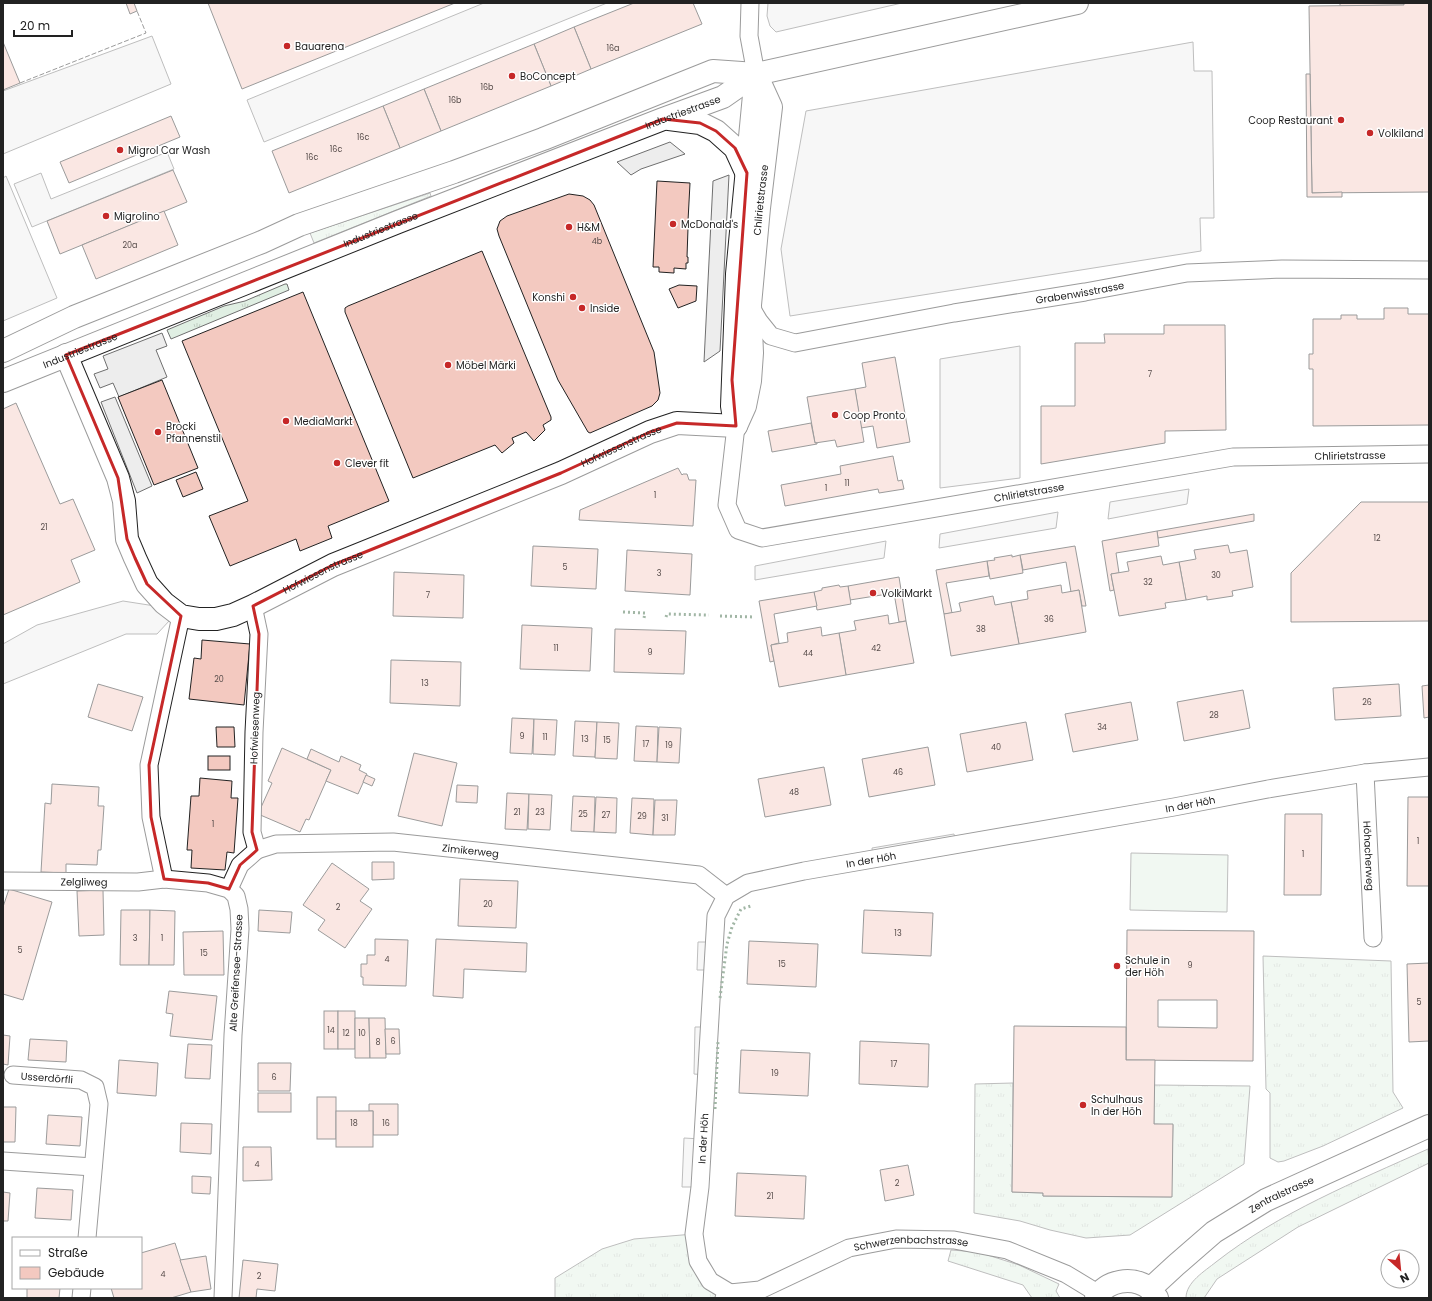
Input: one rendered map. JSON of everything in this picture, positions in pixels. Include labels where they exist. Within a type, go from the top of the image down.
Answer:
[{"type":"main road","name":"Industriestrasse","points":[[3,351],[74,317],[262,242],[299,225],[454,172],[543,139],[713,71],[756,74],[1077,3]]},
{"type":"main road","name":"Industriestrasse","points":[[3,381],[406,219],[723,97],[756,74]]},
{"type":"main road","name":"Chlirietstrasse","points":[[736,426],[732,406],[732,380],[737,274],[756,74]]},
{"type":"main road","name":"Chlirietstrasse","points":[[736,426],[748,396],[752,353],[750,305],[759,208],[771,107],[756,74]]},
{"type":"main road","name":"Chlirietstrasse","points":[[663,119],[700,123],[716,131],[735,148],[747,173]]},
{"type":"main road","name":"Hofwiesenstrasse","points":[[66,355],[118,478],[124,501],[127,538],[147,584],[164,603],[181,616],[199,619],[216,619],[233,615],[333,565],[561,473],[650,432],[677,424],[736,426]]},
{"type":"main road","name":"Zentralstrasse","points":[[1153,1294],[1176,1264],[1214,1232],[1266,1200],[1429,1126]]},
{"type":"main road","points":[[1098,1296],[1107,1286],[1129,1280],[1140,1283],[1153,1294]]},
{"type":"street","points":[[750,3],[749,36],[756,74]]},
{"type":"street","name":"Grabenwisstrasse","points":[[750,305],[759,321],[771,336],[795,343],[954,313],[1187,273],[1282,269],[1429,270]]},
{"type":"street","name":"Chlirietstrasse","points":[[736,426],[728,505],[738,530],[762,538],[1233,457],[1429,454]]},
{"type":"street","name":"Hofwiesenweg","points":[[253,606],[259,634],[254,732],[252,832],[257,850]]},
{"type":"street","points":[[181,616],[149,766],[151,817],[164,879],[208,883],[230,888]]},
{"type":"street","name":"In der Höh","points":[[727,1295],[710,1281],[698,1261],[694,1234],[700,1187],[716,916],[726,896],[748,883],[804,872],[1268,789],[1365,773],[1429,767]]},
{"type":"street","name":"Höhacherweg","points":[[1365,773],[1373,938]]},
{"type":"street","name":"Zimikerweg","points":[[230,888],[240,865],[257,850],[276,844],[393,842],[699,875],[726,896]]},
{"type":"street","name":"Zelgliweg","points":[[3,881],[138,882],[164,879]]},
{"type":"street","name":"Alte Greifensee-Strasse","points":[[223,1298],[233,1035],[240,929],[239,910],[236,896],[230,888]]},
{"type":"street","name":"Usserdörfli","points":[[13,1075],[81,1080],[95,1087],[99,1104],[87,1237]]},
{"type":"street","points":[[3,1161],[93,1167]]},
{"type":"street","name":"Schwerzenbachstrasse","points":[[727,1295],[760,1290],[849,1248],[896,1239],[954,1240],[1007,1250],[1066,1274],[1098,1296]]},
{"type":"highlighted area","points":[[663,119],[700,123],[716,131],[735,148],[747,173],[732,380],[736,426],[677,423],[650,432],[561,473],[333,565],[253,606],[259,634],[252,832],[257,850],[240,865],[229,889],[208,883],[164,879],[151,817],[149,765],[181,616],[147,584],[135,558],[127,539],[118,478],[66,355]]},
{"type":"green space","points":[[430,193],[431,196],[314,243],[310,233]]},
{"type":"green space","points":[[287,284],[289,290],[171,339],[167,330],[224,306],[245,301]]},
{"type":"green space","points":[[1131,853],[1228,855],[1227,912],[1130,910]]},
{"type":"green space","points":[[1263,956],[1391,961],[1393,1092],[1403,1108],[1323,1146],[1284,1161],[1278,1162],[1270,1158],[1270,1093],[1266,1089]]},
{"type":"green space","points":[[1013,1083],[1012,1192],[1043,1193],[1043,1196],[1171,1197],[1173,1125],[1154,1124],[1154,1085],[1250,1086],[1244,1164],[1130,1235],[1086,1238],[1050,1230],[1020,1221],[974,1213],[975,1084]]},
{"type":"green space","points":[[1428,1149],[1429,1163],[1298,1227],[1217,1279],[1204,1298],[1186,1298],[1189,1287],[1202,1273],[1240,1244],[1319,1199]]},
{"type":"green space","points":[[694,1234],[724,1298],[555,1298],[555,1278],[602,1249],[634,1239]]},
{"type":"green space","points":[[951,1250],[978,1252],[1019,1265],[1059,1284],[1056,1291],[1060,1298],[1032,1298],[1023,1285],[948,1261]]},
{"type":"shaded area","points":[[484,3],[607,3],[264,142],[247,100]]},
{"type":"shaded area","points":[[768,3],[902,3],[776,32],[770,26],[767,16]]},
{"type":"shaded area","points":[[152,36],[171,84],[3,154],[3,91]]},
{"type":"shaded area","points":[[1193,42],[1194,71],[1212,71],[1214,218],[1200,218],[1201,251],[790,316],[781,249],[806,111]]},
{"type":"shaded area","points":[[670,142],[685,154],[641,169],[631,175],[617,162]]},
{"type":"shaded area","points":[[167,152],[174,169],[32,227],[14,184],[41,173],[51,199]]},
{"type":"shaded area","points":[[729,175],[720,351],[704,362],[713,181]]},
{"type":"shaded area","points":[[6,176],[57,298],[3,321],[3,178]]},
{"type":"shaded area","points":[[162,333],[167,346],[156,350],[167,377],[119,397],[113,383],[100,388],[94,374],[108,369],[103,356]]},
{"type":"shaded area","points":[[1020,346],[1020,478],[940,488],[940,359]]},
{"type":"shaded area","points":[[115,397],[152,486],[137,493],[101,402]]},
{"type":"shaded area","points":[[1189,489],[1187,504],[1108,519],[1110,502]]},
{"type":"shaded area","points":[[1058,512],[1056,528],[939,548],[940,534]]},
{"type":"shaded area","points":[[886,541],[884,558],[755,580],[755,566]]},
{"type":"shaded area","points":[[123,601],[155,606],[170,620],[157,634],[126,634],[3,684],[3,644],[37,625]]},
{"type":"shaded area","points":[[954,834],[956,844],[873,860],[872,848]]},
{"type":"shaded area","points":[[698,942],[713,942],[713,970],[697,970]]},
{"type":"shaded area","points":[[695,1027],[708,1027],[706,1075],[694,1074]]},
{"type":"shaded area","points":[[684,1138],[701,1139],[700,1187],[682,1187]]},
{"type":"building","points":[[126,3],[134,3],[137,11],[130,14]]},
{"type":"building","name":"Bauarena","points":[[208,3],[455,3],[242,89]]},
{"type":"building","points":[[634,3],[693,3],[702,24],[591,69],[574,27]]},
{"type":"building","points":[[1340,3],[1404,3],[1404,5],[1340,6]]},
{"type":"building","name":"Volkiland","points":[[1404,3],[1429,3],[1429,192],[1312,193],[1309,6],[1404,5]]},
{"type":"building","points":[[574,27],[591,69],[551,86],[534,44]]},
{"type":"building","points":[[3,42],[20,83],[3,90]]},
{"type":"building","points":[[534,44],[551,86],[441,131],[424,89]]},
{"type":"building","points":[[1306,74],[1310,74],[1312,193],[1342,192],[1342,197],[1307,197]]},
{"type":"building","points":[[424,89],[441,131],[400,148],[383,106]]},
{"type":"building","points":[[383,106],[400,148],[289,193],[272,151]]},
{"type":"building","name":"Migrol Car Wash","points":[[171,116],[180,137],[69,183],[60,162]]},
{"type":"building","name":"Migrolino","points":[[173,170],[187,202],[60,254],[47,221]]},
{"type":"building","name":"McDonald's","points":[[657,181],[690,183],[688,263],[686,263],[686,269],[674,268],[674,273],[659,272],[659,267],[653,267]]},
{"type":"building","name":"Inside","points":[[569,194],[583,196],[590,200],[594,205],[654,352],[660,393],[658,400],[652,406],[590,433],[558,380],[497,229],[500,221],[507,216]]},
{"type":"building","points":[[164,211],[178,245],[96,279],[82,245]]},
{"type":"building","name":"Möbel Märki","points":[[482,251],[551,420],[543,425],[545,430],[534,441],[526,432],[512,438],[514,443],[502,453],[495,445],[413,478],[345,312],[345,308]]},
{"type":"building","points":[[679,285],[697,286],[696,301],[678,308],[669,289]]},
{"type":"building","name":"MediaMarkt","points":[[303,292],[389,501],[328,526],[332,538],[300,551],[296,539],[230,566],[209,516],[248,501],[182,341]]},
{"type":"building","points":[[1384,308],[1408,308],[1408,314],[1429,314],[1429,425],[1313,426],[1313,369],[1309,369],[1309,354],[1313,354],[1313,319],[1341,319],[1341,315],[1357,315],[1357,319],[1384,319]]},
{"type":"building","points":[[1164,325],[1225,325],[1226,430],[1165,431],[1165,443],[1041,464],[1041,406],[1075,406],[1075,343],[1105,343],[1104,334],[1164,334]]},
{"type":"building","points":[[895,357],[910,442],[877,448],[873,426],[861,428],[855,389],[866,387],[862,363]]},
{"type":"building","name":"Brocki Pfannenstil","points":[[162,380],[198,468],[154,485],[118,397]]},
{"type":"building","points":[[855,389],[864,442],[837,447],[835,440],[815,443],[807,397]]},
{"type":"building","points":[[16,403],[60,504],[73,499],[95,550],[71,560],[80,582],[3,615],[3,409]]},
{"type":"building","points":[[811,423],[815,443],[817,444],[772,452],[768,431]]},
{"type":"building","points":[[893,456],[898,481],[902,480],[904,489],[879,493],[878,489],[785,506],[781,485],[841,474],[840,466]]},
{"type":"building","points":[[678,468],[682,475],[687,474],[689,480],[696,480],[693,526],[579,520],[580,510]]},
{"type":"building","points":[[196,472],[203,489],[183,497],[176,480]]},
{"type":"building","points":[[1361,502],[1429,502],[1429,621],[1291,622],[1291,573]]},
{"type":"building","points":[[1254,514],[1254,521],[1158,538],[1157,531]]},
{"type":"building","points":[[1157,531],[1159,546],[1116,553],[1119,573],[1111,574],[1114,590],[1110,591],[1102,541]]},
{"type":"building","points":[[1228,545],[1230,553],[1247,550],[1253,587],[1232,591],[1233,596],[1207,600],[1207,596],[1186,600],[1179,562],[1196,559],[1194,550]]},
{"type":"building","points":[[533,546],[598,549],[596,589],[531,586]]},
{"type":"building","points":[[1075,546],[1086,606],[1082,606],[1079,590],[1071,592],[1066,562],[1023,570],[1020,555]]},
{"type":"building","points":[[627,550],[692,554],[690,595],[625,591]]},
{"type":"building","points":[[1012,555],[1012,557],[1020,555],[1023,573],[990,579],[987,561],[995,560],[994,558]]},
{"type":"building","points":[[1161,556],[1163,565],[1179,562],[1186,600],[1165,603],[1166,608],[1119,616],[1111,574],[1129,571],[1127,562]]},
{"type":"building","points":[[987,561],[989,576],[946,583],[952,613],[944,614],[936,570]]},
{"type":"building","points":[[394,572],[464,575],[463,618],[393,616]]},
{"type":"building","points":[[899,577],[906,621],[899,622],[894,593],[850,600],[848,586]]},
{"type":"building","points":[[839,585],[840,587],[848,586],[851,604],[817,610],[814,592],[822,590],[822,588]]},
{"type":"building","points":[[1061,585],[1062,593],[1079,590],[1086,632],[1019,644],[1011,602],[1028,599],[1027,591]]},
{"type":"building","points":[[814,592],[817,606],[774,614],[779,643],[771,645],[774,661],[770,662],[759,601]]},
{"type":"building","points":[[993,596],[995,605],[1011,602],[1019,644],[951,656],[944,614],[961,611],[959,603]]},
{"type":"building","points":[[888,615],[889,624],[906,621],[914,663],[846,675],[839,633],[856,630],[854,621]]},
{"type":"building","points":[[522,625],[592,628],[590,671],[520,669]]},
{"type":"building","points":[[821,627],[822,636],[839,633],[846,675],[779,687],[771,645],[788,642],[787,633]]},
{"type":"building","points":[[615,629],[686,631],[684,674],[614,672]]},
{"type":"building","points":[[202,640],[250,644],[244,705],[189,699],[194,658],[201,659]]},
{"type":"building","points":[[391,660],[461,662],[460,706],[390,703]]},
{"type":"building","points":[[98,684],[143,697],[132,731],[88,717]]},
{"type":"building","points":[[1399,684],[1401,716],[1335,720],[1333,688]]},
{"type":"building","points":[[1429,685],[1429,717],[1424,718],[1422,686]]},
{"type":"building","points":[[1243,690],[1250,728],[1184,741],[1177,702]]},
{"type":"building","points":[[1131,702],[1138,740],[1073,752],[1065,714]]},
{"type":"building","points":[[512,718],[534,719],[532,754],[510,753]]},
{"type":"building","points":[[534,719],[557,720],[555,755],[533,754]]},
{"type":"building","points":[[575,721],[597,722],[595,757],[573,756]]},
{"type":"building","points":[[597,722],[619,723],[617,759],[595,758]]},
{"type":"building","points":[[1026,722],[1033,760],[967,772],[960,734]]},
{"type":"building","points":[[636,726],[658,727],[657,762],[634,761]]},
{"type":"building","points":[[216,727],[234,727],[235,747],[217,747]]},
{"type":"building","points":[[659,727],[681,728],[679,763],[657,762]]},
{"type":"building","points":[[928,747],[935,785],[869,797],[862,759]]},
{"type":"building","points":[[282,748],[331,770],[309,820],[306,819],[300,832],[258,814],[272,783],[268,781]]},
{"type":"building","points":[[311,749],[339,762],[341,756],[361,765],[359,770],[367,774],[358,794],[326,781],[331,770],[307,759]]},
{"type":"building","points":[[414,753],[457,763],[442,826],[398,816]]},
{"type":"building","points":[[208,756],[230,756],[230,770],[208,770]]},
{"type":"building","points":[[824,767],[831,805],[765,817],[758,779]]},
{"type":"building","points":[[366,775],[375,779],[372,786],[363,782]]},
{"type":"building","points":[[200,778],[232,781],[231,798],[238,798],[234,853],[227,852],[225,870],[191,868],[192,850],[187,850],[191,796],[199,796]]},
{"type":"building","points":[[52,784],[99,787],[98,806],[104,806],[101,850],[98,850],[97,865],[66,864],[66,873],[41,872],[45,803],[51,804]]},
{"type":"building","points":[[457,785],[478,786],[477,803],[456,802]]},
{"type":"building","points":[[507,793],[529,794],[527,830],[505,829]]},
{"type":"building","points":[[529,794],[552,795],[550,830],[528,829]]},
{"type":"building","points":[[573,796],[595,797],[594,832],[571,831]]},
{"type":"building","points":[[596,797],[617,798],[616,833],[594,832]]},
{"type":"building","points":[[1408,797],[1429,797],[1429,886],[1407,886]]},
{"type":"building","points":[[632,798],[654,799],[653,835],[630,833]]},
{"type":"building","points":[[655,800],[677,800],[675,835],[653,835]]},
{"type":"building","points":[[1285,814],[1322,814],[1321,895],[1284,895]]},
{"type":"building","points":[[372,862],[394,862],[394,879],[372,880]]},
{"type":"building","points":[[332,863],[369,889],[360,901],[372,909],[345,948],[318,930],[325,920],[303,905]]},
{"type":"building","points":[[460,879],[518,881],[516,928],[458,926]]},
{"type":"building","points":[[9,889],[52,902],[23,1000],[3,994],[3,907]]},
{"type":"building","points":[[103,890],[104,935],[79,936],[77,891]]},
{"type":"building","points":[[121,910],[150,910],[149,965],[120,965]]},
{"type":"building","points":[[150,910],[175,911],[174,965],[149,965]]},
{"type":"building","points":[[259,910],[292,912],[290,933],[258,931]]},
{"type":"building","points":[[864,910],[933,913],[931,956],[862,953]]},
{"type":"building","points":[[1127,930],[1254,931],[1253,1061],[1126,1060]],"holes":[[[1158,1000],[1217,1000],[1217,1028],[1158,1027]]]},
{"type":"building","points":[[223,931],[224,975],[184,975],[183,932]]},
{"type":"building","points":[[375,939],[408,940],[406,986],[363,985],[363,977],[361,977],[361,964],[367,964],[367,955],[375,955]]},
{"type":"building","points":[[436,939],[527,943],[526,972],[464,969],[463,998],[433,996]]},
{"type":"building","points":[[749,941],[818,944],[816,987],[747,984]]},
{"type":"building","points":[[1429,963],[1429,1041],[1409,1042],[1407,964]]},
{"type":"building","points":[[169,991],[217,996],[212,1040],[170,1036],[173,1014],[166,1013]]},
{"type":"building","points":[[324,1011],[338,1011],[338,1049],[324,1049]]},
{"type":"building","points":[[338,1011],[355,1011],[355,1049],[338,1049]]},
{"type":"building","points":[[355,1018],[369,1018],[370,1058],[355,1058]]},
{"type":"building","points":[[369,1018],[385,1018],[386,1058],[370,1058]]},
{"type":"building","name":"Schulhaus In der Höh","points":[[1014,1026],[1126,1027],[1126,1060],[1155,1060],[1154,1124],[1173,1124],[1172,1197],[1043,1196],[1043,1193],[1012,1192]]},
{"type":"building","points":[[385,1029],[399,1029],[400,1054],[386,1054]]},
{"type":"building","points":[[3,1035],[10,1036],[8,1065],[3,1064]]},
{"type":"building","points":[[30,1039],[67,1041],[66,1062],[28,1060]]},
{"type":"building","points":[[860,1041],[929,1044],[928,1087],[859,1084]]},
{"type":"building","points":[[188,1044],[212,1045],[210,1079],[185,1078]]},
{"type":"building","points":[[741,1050],[810,1053],[808,1096],[739,1093]]},
{"type":"building","points":[[119,1060],[158,1063],[156,1096],[117,1093]]},
{"type":"building","points":[[258,1063],[291,1063],[290,1091],[258,1091]]},
{"type":"building","points":[[258,1093],[291,1093],[291,1112],[258,1112]]},
{"type":"building","points":[[317,1097],[336,1097],[336,1139],[317,1139]]},
{"type":"building","points":[[369,1104],[398,1104],[398,1135],[373,1135],[373,1111],[369,1111]]},
{"type":"building","points":[[3,1107],[16,1107],[15,1142],[3,1142]]},
{"type":"building","points":[[336,1111],[373,1111],[373,1147],[336,1147]]},
{"type":"building","points":[[48,1115],[82,1117],[80,1146],[46,1144]]},
{"type":"building","points":[[181,1123],[212,1124],[211,1154],[180,1152]]},
{"type":"building","points":[[243,1147],[271,1147],[272,1180],[243,1181]]},
{"type":"building","points":[[908,1165],[914,1195],[885,1201],[880,1170]]},
{"type":"building","points":[[737,1173],[806,1176],[804,1219],[735,1216]]},
{"type":"building","points":[[192,1176],[211,1177],[210,1194],[192,1193]]},
{"type":"building","points":[[37,1188],[73,1190],[71,1220],[35,1218]]},
{"type":"building","points":[[3,1192],[10,1193],[8,1221],[3,1221]]},
{"type":"building","points":[[175,1243],[191,1292],[171,1298],[114,1298],[111,1289],[142,1289],[142,1253]]},
{"type":"building","points":[[206,1256],[211,1289],[191,1292],[180,1260]]},
{"type":"building","points":[[243,1260],[278,1264],[275,1291],[257,1289],[256,1298],[239,1298]]},
{"type":"building","points":[[27,1289],[60,1289],[59,1298],[27,1298]]},
{"type":"hedge","points":[[623,612],[645,613],[644,618]]},
{"type":"hedge","points":[[666,617],[667,614],[709,615]]},
{"type":"hedge","points":[[720,616],[755,617]]},
{"type":"hedge","points":[[720,998],[727,944],[732,927],[741,909],[751,906]]},
{"type":"hedge","points":[[715,1109],[718,1041]]},
{"type":"fence","points":[[20,83],[146,33],[137,11]]},
{"type":"place","name":"Bauarena","points":[[287,46]]},
{"type":"place","name":"BoConcept","points":[[512,76]]},
{"type":"place","name":"Coop Restaurant","points":[[1341,120]]},
{"type":"place","name":"Volkiland","points":[[1370,133]]},
{"type":"place","name":"Migrol Car Wash","points":[[120,150]]},
{"type":"place","name":"Migrolino","points":[[106,216]]},
{"type":"place","name":"McDonald's","points":[[673,224]]},
{"type":"place","name":"H&M","points":[[569,227]]},
{"type":"place","name":"Konshi","points":[[573,297]]},
{"type":"place","name":"Inside","points":[[582,308]]},
{"type":"place","name":"Möbel Märki","points":[[448,365]]},
{"type":"place","name":"Coop Pronto","points":[[835,415]]},
{"type":"place","name":"MediaMarkt","points":[[286,421]]},
{"type":"place","name":"Brocki Pfannenstil","points":[[158,432]]},
{"type":"place","name":"Clever fit","points":[[337,463]]},
{"type":"place","name":"VolkiMarkt","points":[[873,593]]},
{"type":"place","name":"Schule in der Höh","points":[[1117,966]]},
{"type":"place","name":"Schulhaus In der Höh","points":[[1083,1105]]}]
